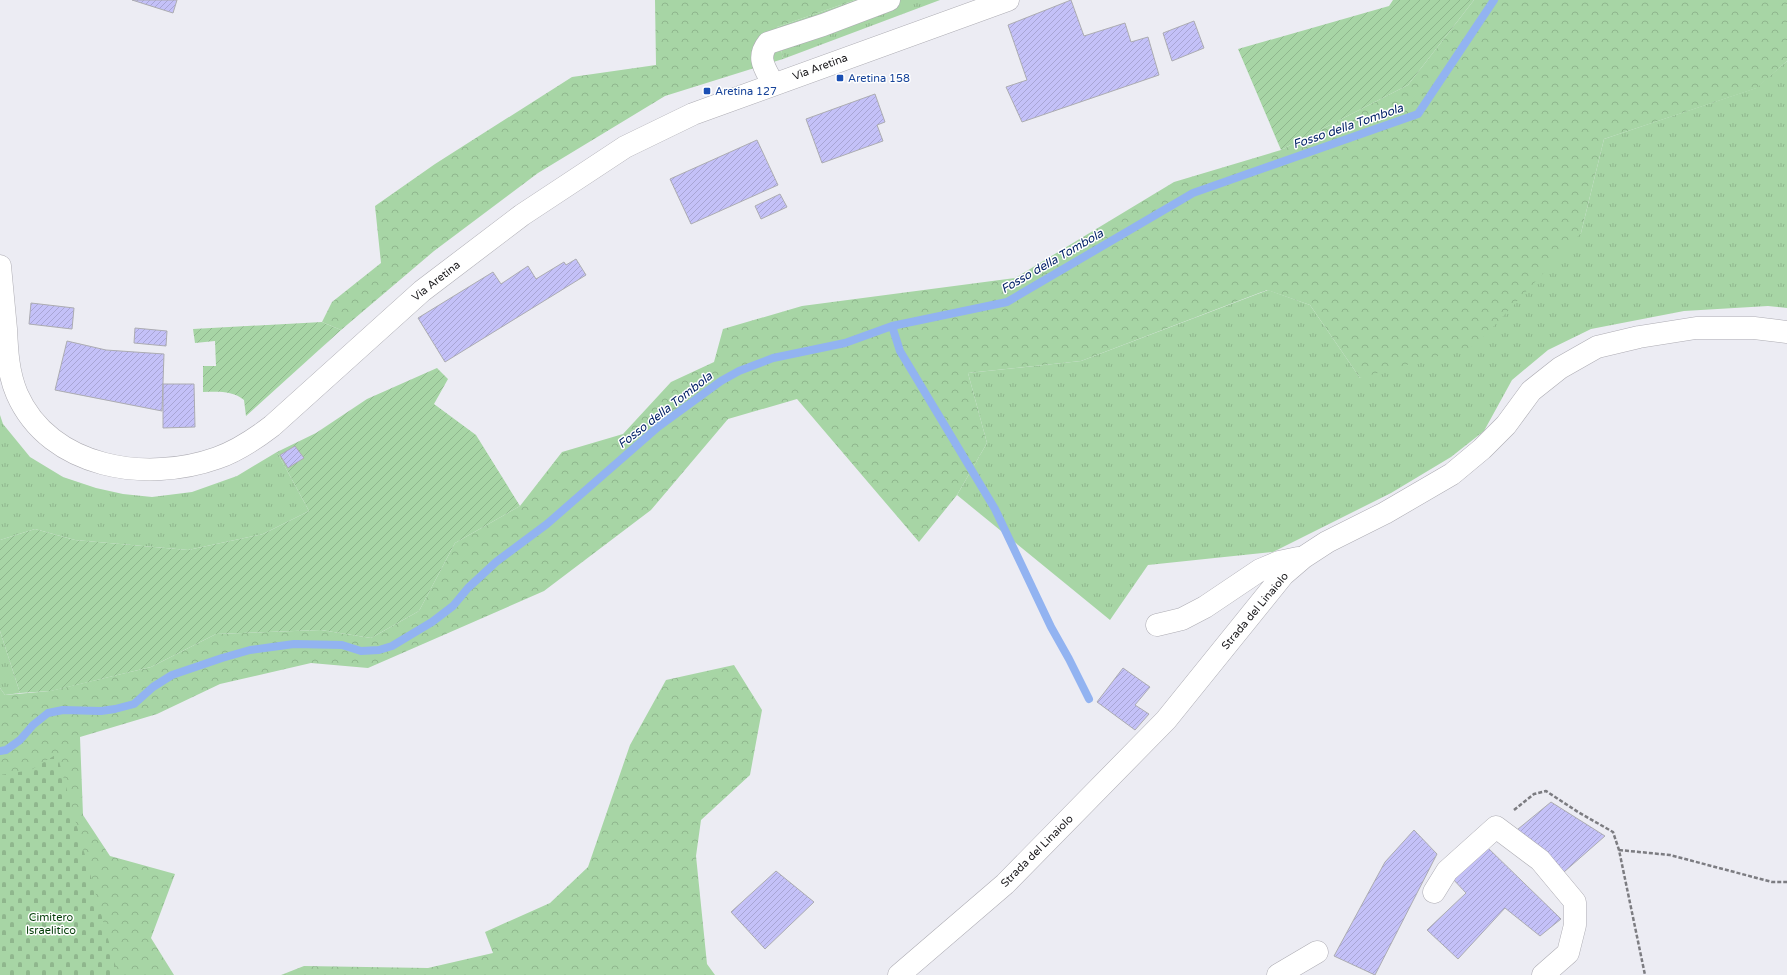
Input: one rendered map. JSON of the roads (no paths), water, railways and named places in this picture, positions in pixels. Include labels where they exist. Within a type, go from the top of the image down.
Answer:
[{"type":"main road","points":[[773,84],[761,58],[762,50],[768,43],[823,25],[889,0]]},
{"type":"main road","name":"Via Aretina","points":[[0,266],[8,362],[13,384],[26,410],[46,435],[61,446],[84,457],[121,467],[160,470],[204,462],[232,451],[272,426],[422,291],[497,233],[555,192],[625,147],[671,123],[773,84],[1008,0]]},
{"type":"main road","name":"Strada del Linaiolo","points":[[899,975],[1005,884],[1166,720],[1283,575],[1304,557],[1328,542],[1385,513],[1452,474],[1506,425],[1531,391],[1560,368],[1598,347],[1639,337],[1696,328],[1754,328],[1787,332]]},
{"type":"main road","points":[[1157,625],[1182,619],[1205,607],[1260,570],[1279,562],[1304,557]]},
{"type":"main road","points":[[1434,892],[1447,871],[1496,827],[1540,860],[1575,902],[1575,925],[1568,953],[1543,975]]},
{"type":"main road","points":[[1278,975],[1317,952]]},
{"type":"waterway","name":"Fosso della Tombola","points":[[0,751],[6,750],[20,740],[33,725],[48,713],[63,710],[101,711],[134,704],[153,687],[172,675],[250,650],[294,644],[342,645],[361,651],[379,650],[392,646],[432,622],[453,606],[468,588],[496,562],[547,524],[658,427],[721,381],[739,371],[773,358],[845,343],[892,326],[1007,302],[1193,193],[1418,114],[1494,0]]},
{"type":"waterway","points":[[892,326],[900,351],[995,509],[1051,627],[1089,699]]},
{"type":"place","name":"Aretina 158","points":[[840,78]]},
{"type":"place","name":"Aretina 127","points":[[707,91]]},
{"type":"park label","name":"Cimitero Israelitico","points":[[51,923]]}]
